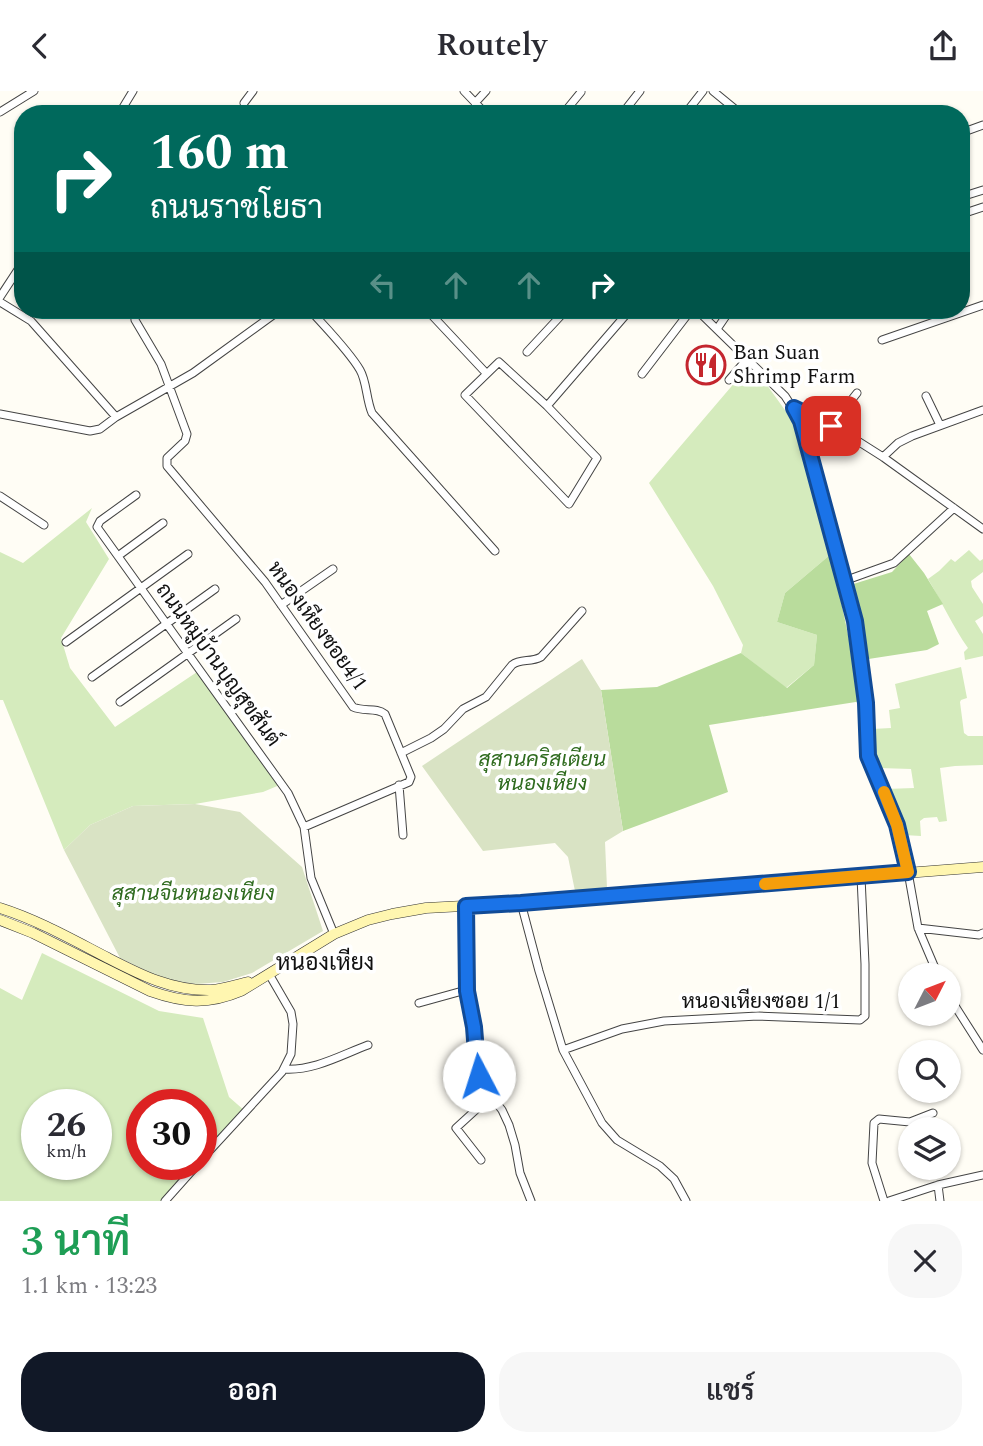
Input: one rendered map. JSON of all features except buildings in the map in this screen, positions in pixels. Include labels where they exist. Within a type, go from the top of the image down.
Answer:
[{"type":"main road","points":[[0,920],[33,933],[150,991],[189,1001],[209,1001],[233,994],[334,934],[368,920],[426,908],[983,867]]},
{"type":"main road","points":[[0,908],[38,922],[169,985],[210,990],[258,980]]},
{"type":"main road","points":[[150,991],[154,980]]},
{"type":"street","points":[[0,112],[34,91]]},
{"type":"street","points":[[244,103],[253,91]]},
{"type":"street","points":[[464,91],[475,103],[486,91]]},
{"type":"street","points":[[629,105],[640,91]]},
{"type":"street","points":[[692,105],[703,91]]},
{"type":"street","points":[[713,91],[730,105]]},
{"type":"street","points":[[0,299],[14,276]]},
{"type":"street","points":[[28,319],[116,417]]},
{"type":"street","points":[[135,319],[162,364],[170,387]]},
{"type":"street","points":[[0,414],[90,431],[100,429],[193,373],[268,319]]},
{"type":"street","points":[[318,319],[361,371],[372,413],[495,551]]},
{"type":"street","points":[[435,319],[486,373]]},
{"type":"street","points":[[527,352],[558,319]]},
{"type":"street","points":[[547,405],[622,319]]},
{"type":"street","points":[[642,374],[684,319]]},
{"type":"street","points":[[706,319],[785,396],[801,421],[855,621],[866,703],[868,756],[897,825],[918,927],[933,963]]},
{"type":"street","points":[[717,329],[724,319]]},
{"type":"street","points":[[883,340],[943,319]]},
{"type":"street","points":[[729,380],[748,358]]},
{"type":"street","points":[[499,362],[547,405],[597,458],[569,504],[465,395],[486,373],[499,362]]},
{"type":"street","name":"หนองเหียงซอย4/1","points":[[170,387],[187,434],[185,441],[167,458],[167,465],[265,582],[353,707],[360,710],[380,710],[385,714],[411,776],[409,782],[399,785]]},
{"type":"street","points":[[831,426],[857,393]]},
{"type":"street","points":[[926,396],[940,425]]},
{"type":"street","points":[[794,408],[883,457],[983,529]]},
{"type":"street","points":[[883,457],[898,443],[983,410]]},
{"type":"street","name":"ถนนหมู่บ้านบุญสุขสันต์","points":[[136,495],[100,521],[97,527],[288,793],[304,827],[311,878],[334,934]]},
{"type":"street","points":[[0,496],[44,525]]},
{"type":"street","points":[[844,581],[894,563],[954,507]]},
{"type":"street","points":[[118,556],[163,523]]},
{"type":"street","points":[[66,642],[188,554]]},
{"type":"street","points":[[281,605],[333,569]]},
{"type":"street","points":[[92,677],[215,589]]},
{"type":"street","points":[[401,753],[431,738],[463,709],[486,697],[517,661],[533,661],[541,657],[582,611]]},
{"type":"street","points":[[120,702],[236,619]]},
{"type":"street","points":[[304,827],[399,785],[403,835]]},
{"type":"street","name":"หนองเหียงซอย 1/1","points":[[563,1050],[622,1029],[664,1021],[758,1016],[860,1020],[865,1016],[861,877]]},
{"type":"street","points":[[521,903],[563,1050],[602,1123],[617,1140],[660,1166],[674,1179],[686,1201]]},
{"type":"street","points":[[466,906],[467,991],[479,1076],[509,1125],[520,1173],[531,1201]]},
{"type":"street","points":[[918,927],[979,935],[983,933]]},
{"type":"street","points":[[217,1143],[285,1069],[291,1054],[291,1012],[269,974]]},
{"type":"street","points":[[419,1003],[467,991]]},
{"type":"street","points":[[961,1015],[983,1050]]},
{"type":"street","points":[[285,1069],[299,1070],[314,1066],[368,1045]]},
{"type":"street","points":[[481,1160],[456,1128],[491,1096]]},
{"type":"street","points":[[933,1113],[910,1122],[879,1119],[874,1123],[872,1163],[886,1201],[983,1175]]},
{"type":"street","points":[[165,1201],[184,1180]]},
{"type":"street","points":[[938,1185],[940,1201]]},
{"type":"green space","points":[[748,367],[764,381],[795,424],[831,554],[785,593],[777,622],[817,635],[814,665],[786,688],[741,653],[743,645],[713,586],[649,483]]},
{"type":"green space","points":[[92,508],[86,522],[109,559],[61,638],[70,668],[115,727],[200,670],[282,784],[263,792],[195,804],[133,806],[90,825],[64,850],[3,700],[0,700],[0,552],[23,563]]},
{"type":"green space","points":[[969,550],[980,561],[983,559],[983,572],[971,581],[983,604],[983,616],[975,621],[983,634],[983,656],[965,660],[964,652],[968,648],[928,579],[951,559],[955,562]]},
{"type":"green space","points":[[831,554],[862,701],[709,725],[728,792],[623,831],[601,690],[657,687],[741,653],[787,688],[814,665],[817,635],[777,622],[785,593]]},
{"type":"green space","points":[[909,554],[943,604],[927,611],[939,644],[927,650],[862,660],[847,586],[892,572]]},
{"type":"green space","name":"สุสานคริสเตียน หนองเหียง","points":[[582,659],[601,690],[623,831],[605,842],[607,888],[575,891],[568,857],[555,843],[483,851],[422,766]]},
{"type":"green space","points":[[961,667],[967,698],[960,702],[964,733],[968,736],[983,736],[983,765],[940,768],[947,821],[939,822],[937,817],[924,818],[920,821],[921,836],[904,835],[902,824],[898,821],[886,789],[914,788],[911,769],[879,768],[872,729],[891,728],[889,710],[900,708],[895,684]]},
{"type":"green space","name":"สุสานจีนหนองเหียง","points":[[195,804],[240,812],[302,867],[323,931],[252,973],[223,982],[196,984],[163,979],[120,958],[64,850],[90,825],[133,806]]},
{"type":"green space","points":[[42,953],[159,1011],[203,1018],[229,1097],[245,1111],[217,1143],[217,1089],[126,1089],[126,1180],[185,1180],[167,1201],[0,1201],[0,988],[22,1000]]},
{"type":"slow traffic","points":[[765,884],[908,872],[897,825],[884,792]]},
{"type":"place","name":"Ban Suan Shrimp Farm","points":[[706,365]]},
{"type":"district","name":"หนองเหียง","points":[[325,963]]},
{"type":"route","points":[[479,1076],[477,1046],[467,991],[466,906],[908,872],[897,825],[868,756],[866,703],[855,621],[801,421],[794,408],[831,426]]}]
